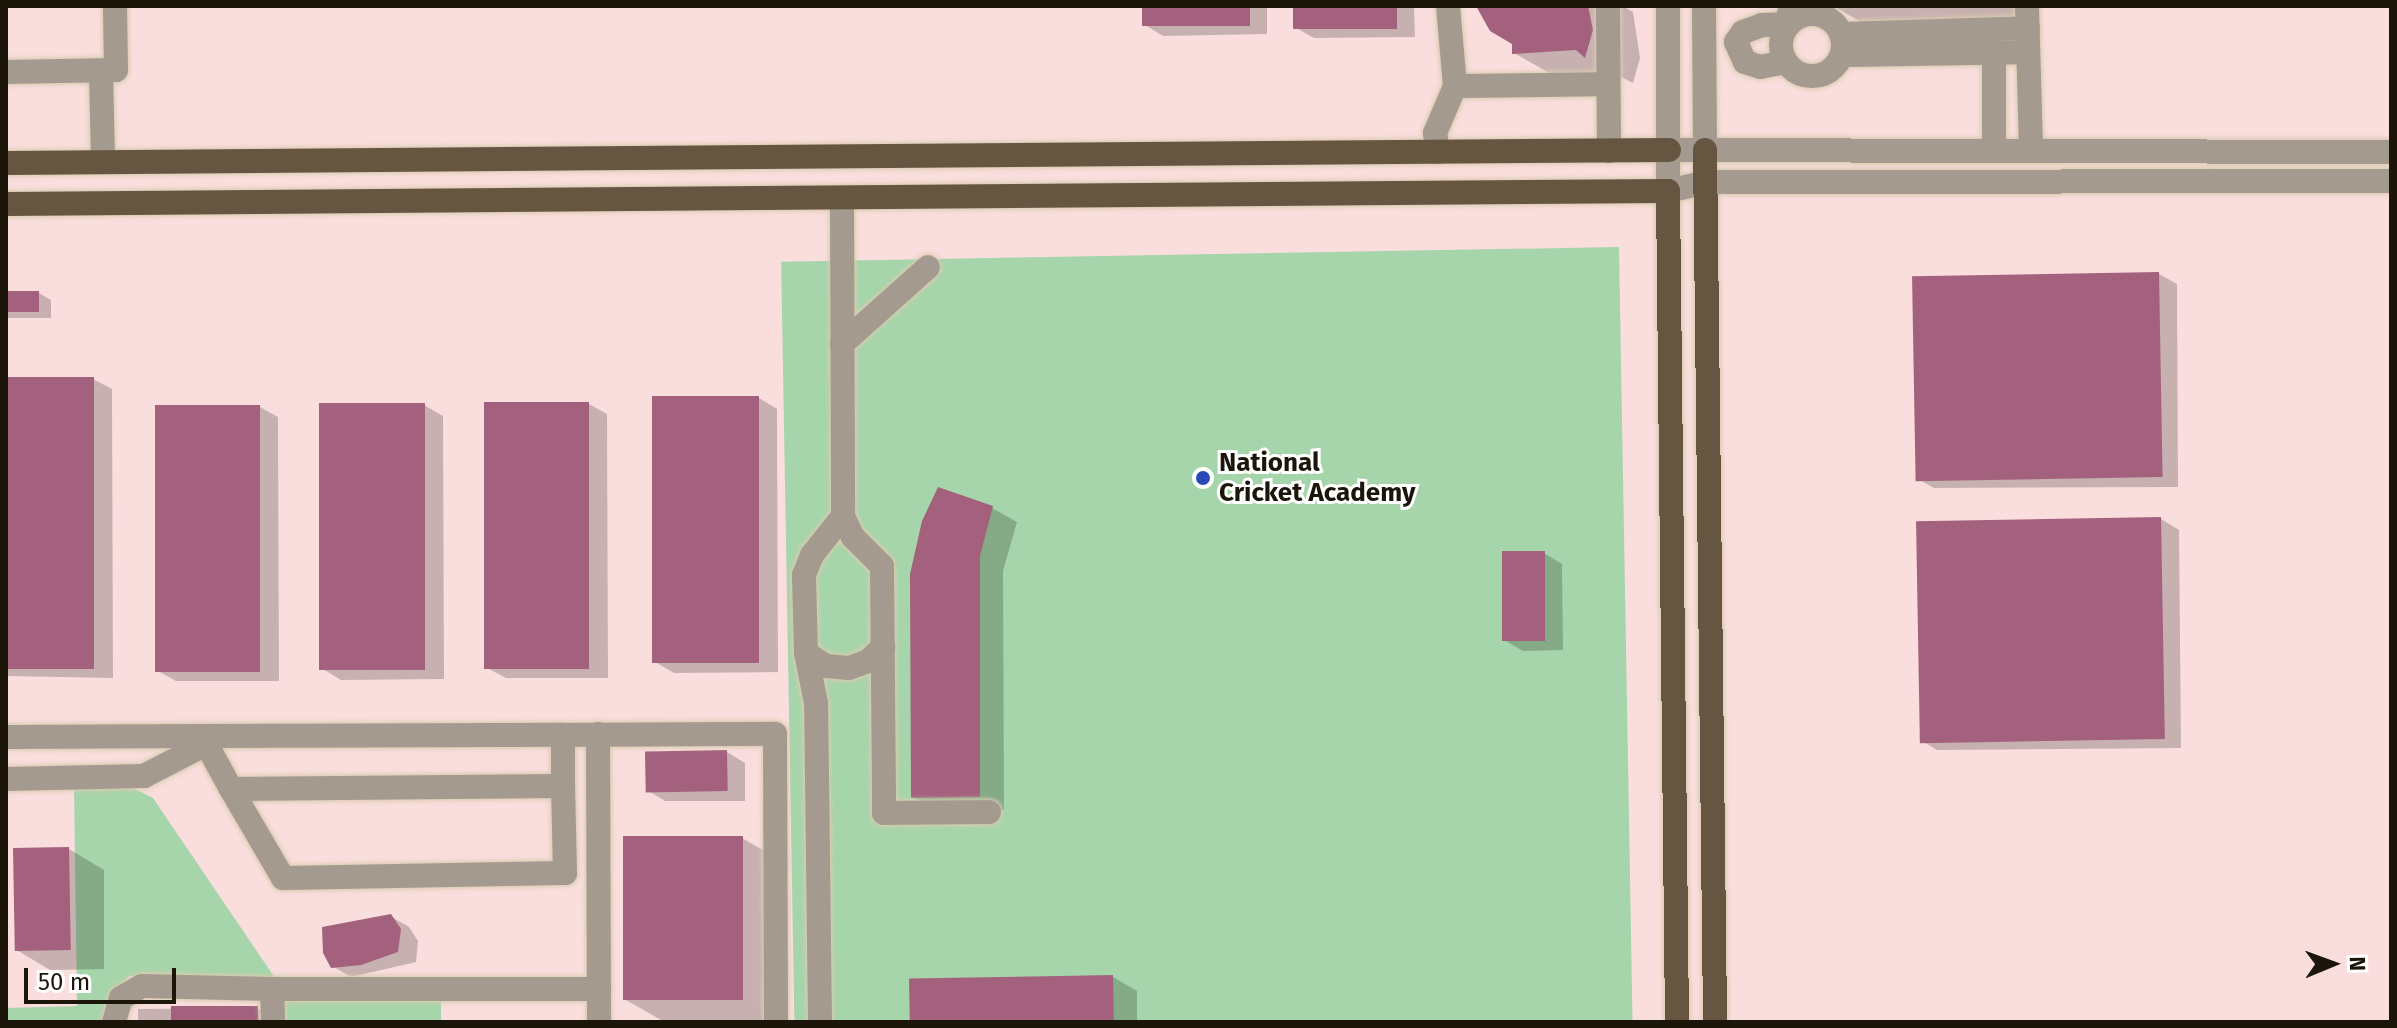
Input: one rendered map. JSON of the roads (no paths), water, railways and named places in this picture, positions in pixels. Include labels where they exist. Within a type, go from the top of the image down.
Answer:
[{"type":"main road","points":[[6,163],[1669,150]]},
{"type":"main road","points":[[1705,150],[1715,1022]]},
{"type":"main road","points":[[6,204],[1668,191],[1677,1022]]},
{"type":"street","points":[[6,72],[116,70],[115,6]]},
{"type":"street","points":[[1438,152],[1435,133],[1455,86],[1448,6]]},
{"type":"street","points":[[1608,6],[1609,151]]},
{"type":"street","points":[[1668,6],[1668,191],[1706,182],[2391,181]]},
{"type":"street","points":[[1704,6],[1705,150]]},
{"type":"street","points":[[1736,42],[1743,32],[1789,15],[1818,14],[1842,44],[1994,52],[2028,29]]},
{"type":"street","points":[[1789,15],[1781,43],[1786,62],[1801,75],[1821,75],[1842,44]]},
{"type":"street","points":[[1842,44],[2028,29]]},
{"type":"street","points":[[2028,29],[2031,150]]},
{"type":"street","points":[[1704,42],[1736,42]]},
{"type":"street","points":[[1736,42],[1745,62],[1760,67],[1786,62]]},
{"type":"street","points":[[1994,52],[1994,150]]},
{"type":"street","points":[[101,71],[103,162]]},
{"type":"street","points":[[1455,86],[1608,84]]},
{"type":"street","points":[[1669,150],[2391,152]]},
{"type":"street","points":[[842,198],[843,516],[853,537],[882,566],[884,813],[989,812]]},
{"type":"street","points":[[842,344],[928,267]]},
{"type":"street","points":[[820,1022],[816,703],[806,653],[807,565],[843,516]]},
{"type":"street","points":[[806,653],[826,666],[849,668],[868,661],[883,647]]},
{"type":"street","points":[[598,734],[599,1022]]},
{"type":"street","points":[[6,737],[204,740],[775,734],[776,1022]]},
{"type":"street","points":[[204,740],[283,878],[565,873],[563,735]]},
{"type":"street","points":[[6,779],[144,776],[204,740]]},
{"type":"street","points":[[231,789],[563,786]]},
{"type":"street","points":[[114,1022],[121,998],[142,986],[599,989]]},
{"type":"street","points":[[272,989],[273,1022]]},
{"type":"place","name":"National Cricket Academy","points":[[1203,478]]}]
